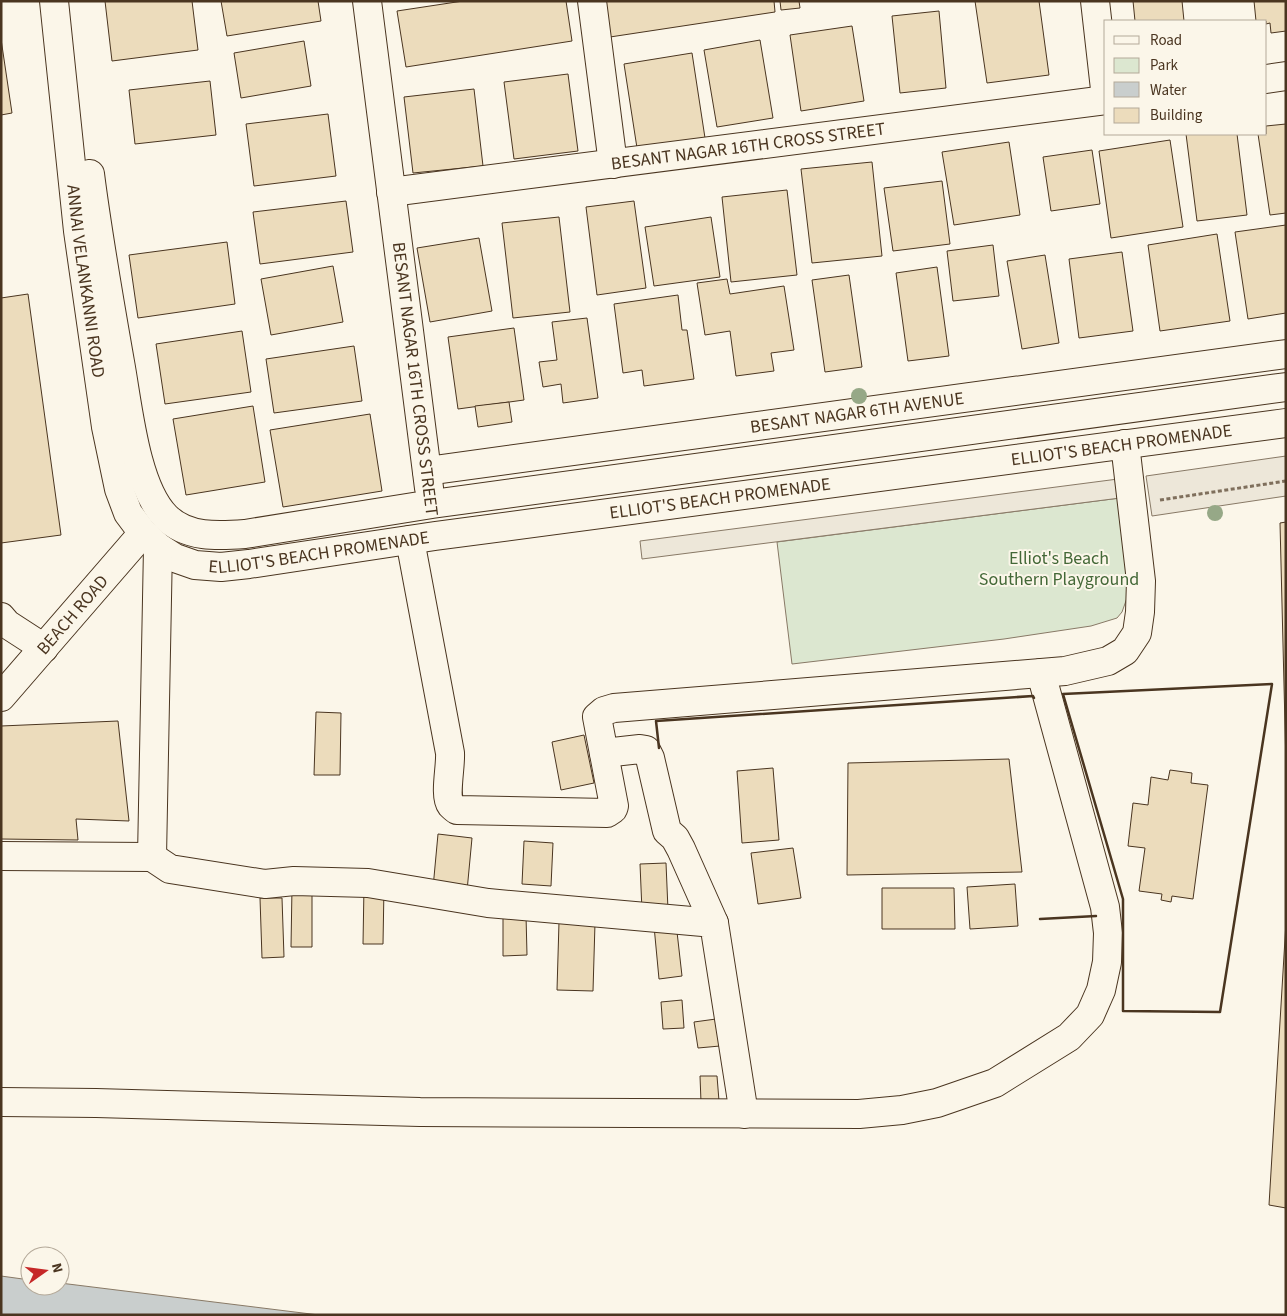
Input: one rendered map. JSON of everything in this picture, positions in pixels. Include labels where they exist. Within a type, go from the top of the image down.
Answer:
[{"type":"street","name":"ANNAI VELANKANNI ROAD","points":[[54,1],[61,83],[92,256],[136,450],[152,497],[166,517],[176,524]]},
{"type":"street","name":"ANNAI VELANKANNI ROAD","points":[[68,1],[92,256],[104,418],[115,474],[128,513],[151,540]]},
{"type":"street","name":"BESANT NAGAR 16TH CROSS STREET","points":[[367,1],[432,504],[423,538],[450,753],[448,797],[451,805],[457,810],[610,812],[614,806],[604,753]]},
{"type":"street","points":[[592,1],[614,164]]},
{"type":"street","points":[[1095,1],[1104,81]]},
{"type":"street","points":[[1267,79],[1286,76]]},
{"type":"street","name":"BESANT NAGAR 16TH CROSS STREET","points":[[391,192],[1104,99]]},
{"type":"street","name":"BESANT NAGAR 6TH AVENUE","points":[[427,470],[1286,354]]},
{"type":"street","name":"ELLIOT'S BEACH PROMENADE","points":[[176,524],[191,532],[218,536],[245,534],[432,504],[1286,387]]},
{"type":"street","name":"ELLIOT'S BEACH PROMENADE","points":[[151,540],[175,558],[195,565],[221,567],[423,538],[1286,423]]},
{"type":"street","points":[[744,1114],[714,923],[681,848],[667,830],[650,758],[646,750],[604,753],[597,717],[604,711],[614,708],[1065,671],[1108,661],[1125,650],[1137,633],[1140,612],[1141,581],[1125,444]]},
{"type":"street","points":[[151,540],[152,857]]},
{"type":"street","name":"BEACH ROAD","points":[[1,697],[44,648],[151,540]]},
{"type":"street","points":[[1,618],[44,648]]},
{"type":"street","points":[[1,1102],[106,1103],[420,1112],[859,1114],[902,1110],[937,1103],[995,1083],[1069,1037],[1090,1015],[1101,990],[1107,962],[1108,933],[1105,907],[1041,673]]},
{"type":"street","points":[[1,856],[152,857],[170,869],[265,884],[294,881],[368,883],[488,903],[714,923]]},
{"type":"path","points":[[1132,503],[1286,481]]},
{"type":"green space","name":"Elliot's Beach Southern Playground","points":[[1120,498],[1129,564],[1127,598],[1122,612],[1117,618],[1091,626],[1004,639],[792,664],[777,542]]},
{"type":"shaded area","points":[[1286,456],[1286,496],[1152,516],[1146,476]]},
{"type":"shaded area","points":[[1118,479],[1120,498],[642,559],[640,541]]},
{"type":"water","points":[[1,1276],[20,1279],[20,1296],[70,1296],[70,1284],[319,1315],[1,1315]]},
{"type":"building","points":[[105,1],[192,1],[198,50],[112,61]]},
{"type":"building","points":[[221,1],[318,1],[321,21],[227,36]]},
{"type":"building","points":[[463,1],[566,1],[572,41],[406,67],[397,11]]},
{"type":"building","points":[[605,1],[774,1],[775,12],[610,37]]},
{"type":"building","points":[[780,1],[799,1],[800,8],[781,10]]},
{"type":"building","points":[[975,1],[1039,1],[1049,75],[987,83]]},
{"type":"building","points":[[1133,1],[1182,1],[1184,20],[1135,20]]},
{"type":"building","points":[[1254,1],[1286,1],[1286,31],[1271,33],[1270,23],[1267,24],[1267,20],[1256,20]]},
{"type":"building","points":[[939,11],[946,88],[900,93],[892,16]]},
{"type":"building","points":[[852,26],[864,101],[801,111],[790,35]]},
{"type":"building","points":[[1,39],[12,113],[1,115]]},
{"type":"building","points":[[760,40],[773,118],[717,127],[704,50]]},
{"type":"building","points":[[304,41],[311,86],[241,98],[234,53]]},
{"type":"building","points":[[692,53],[705,138],[637,148],[624,64]]},
{"type":"building","points":[[568,74],[578,151],[514,159],[504,82]]},
{"type":"building","points":[[210,81],[216,135],[135,144],[129,90]]},
{"type":"building","points":[[474,89],[483,166],[413,173],[404,97]]},
{"type":"building","points":[[328,114],[336,176],[254,186],[246,124]]},
{"type":"building","points":[[1286,124],[1286,213],[1270,215],[1258,135],[1267,135],[1267,126]]},
{"type":"building","points":[[1186,135],[1237,135],[1247,215],[1197,221]]},
{"type":"building","points":[[1170,140],[1183,227],[1111,238],[1099,151]]},
{"type":"building","points":[[1009,142],[1020,215],[954,225],[942,152]]},
{"type":"building","points":[[1092,150],[1100,204],[1051,211],[1043,157]]},
{"type":"building","points":[[872,162],[882,256],[812,263],[801,169]]},
{"type":"building","points":[[942,181],[950,244],[893,251],[884,188]]},
{"type":"building","points":[[787,190],[797,275],[731,282],[722,197]]},
{"type":"building","points":[[346,201],[353,252],[260,264],[253,212]]},
{"type":"building","points":[[634,201],[646,288],[597,295],[586,207]]},
{"type":"building","points":[[559,217],[570,312],[513,318],[502,223]]},
{"type":"building","points":[[711,217],[720,277],[654,286],[645,227]]},
{"type":"building","points":[[1286,225],[1286,313],[1248,319],[1235,232]]},
{"type":"building","points":[[1217,234],[1230,321],[1160,331],[1148,245]]},
{"type":"building","points":[[479,238],[492,311],[430,322],[417,248]]},
{"type":"building","points":[[227,242],[235,304],[138,318],[129,255]]},
{"type":"building","points":[[993,245],[999,296],[953,301],[947,251]]},
{"type":"building","points":[[1122,252],[1133,331],[1079,338],[1069,259]]},
{"type":"building","points":[[1045,255],[1059,343],[1022,349],[1007,261]]},
{"type":"building","points":[[333,266],[343,322],[271,335],[261,279]]},
{"type":"building","points":[[937,267],[949,356],[908,361],[896,273]]},
{"type":"building","points":[[849,275],[862,367],[825,372],[812,280]]},
{"type":"building","points":[[727,279],[730,294],[784,286],[794,350],[771,353],[774,371],[736,376],[730,331],[705,335],[697,283]]},
{"type":"building","points":[[28,294],[61,535],[1,543],[1,298]]},
{"type":"building","points":[[678,295],[682,330],[687,330],[694,379],[644,386],[642,370],[623,373],[614,304]]},
{"type":"building","points":[[587,318],[598,398],[563,403],[561,384],[543,387],[539,362],[557,360],[552,322]]},
{"type":"building","points":[[514,328],[524,400],[458,409],[448,337]]},
{"type":"building","points":[[242,331],[251,392],[165,404],[156,344]]},
{"type":"building","points":[[354,346],[362,401],[274,413],[266,359]]},
{"type":"building","points":[[509,402],[512,422],[478,427],[475,406]]},
{"type":"building","points":[[253,406],[265,482],[186,495],[173,419]]},
{"type":"building","points":[[370,414],[382,491],[283,507],[270,430]]},
{"type":"building","points":[[1286,522],[1286,766],[1280,523]]},
{"type":"building","points":[[316,712],[341,713],[340,775],[314,775]]},
{"type":"building","points":[[118,721],[129,821],[76,819],[78,840],[1,839],[1,726]]},
{"type":"building","points":[[584,735],[594,783],[561,790],[552,742]]},
{"type":"building","points":[[1009,759],[1022,872],[847,875],[848,763]]},
{"type":"building","points":[[773,768],[779,840],[742,843],[737,771]]},
{"type":"building","points":[[1170,770],[1192,773],[1191,783],[1208,785],[1193,899],[1172,896],[1171,902],[1161,900],[1162,894],[1139,891],[1145,848],[1128,846],[1133,803],[1148,805],[1151,777],[1168,780]]},
{"type":"building","points":[[438,834],[472,838],[467,891],[433,888]]},
{"type":"building","points":[[524,841],[553,843],[551,886],[522,884]]},
{"type":"building","points":[[793,848],[801,898],[758,904],[751,853]]},
{"type":"building","points":[[666,863],[668,910],[642,911],[640,864]]},
{"type":"building","points":[[1015,884],[1018,926],[970,929],[967,887]]},
{"type":"building","points":[[364,886],[384,887],[383,944],[363,944]]},
{"type":"building","points":[[292,887],[312,887],[312,947],[291,947]]},
{"type":"building","points":[[882,888],[954,888],[955,929],[882,929]]},
{"type":"building","points":[[260,898],[282,898],[284,957],[262,958]]},
{"type":"building","points":[[503,915],[526,915],[527,955],[503,956]]},
{"type":"building","points":[[559,922],[595,923],[593,991],[557,990]]},
{"type":"building","points":[[1286,922],[1286,1208],[1269,1205]]},
{"type":"building","points":[[676,923],[682,976],[659,979],[654,926]]},
{"type":"building","points":[[682,1000],[684,1028],[663,1029],[661,1002]]},
{"type":"building","points":[[716,1019],[720,1046],[698,1048],[694,1022]]},
{"type":"building","points":[[700,1076],[717,1076],[719,1101],[701,1102]]},
{"type":"wall","points":[[1272,684],[1220,1012],[1123,1011],[1123,899],[1063,694],[1272,684]]},
{"type":"wall","points":[[659,748],[656,721],[1033,696],[1034,698]]},
{"type":"wall","points":[[1040,919],[1096,916]]}]
